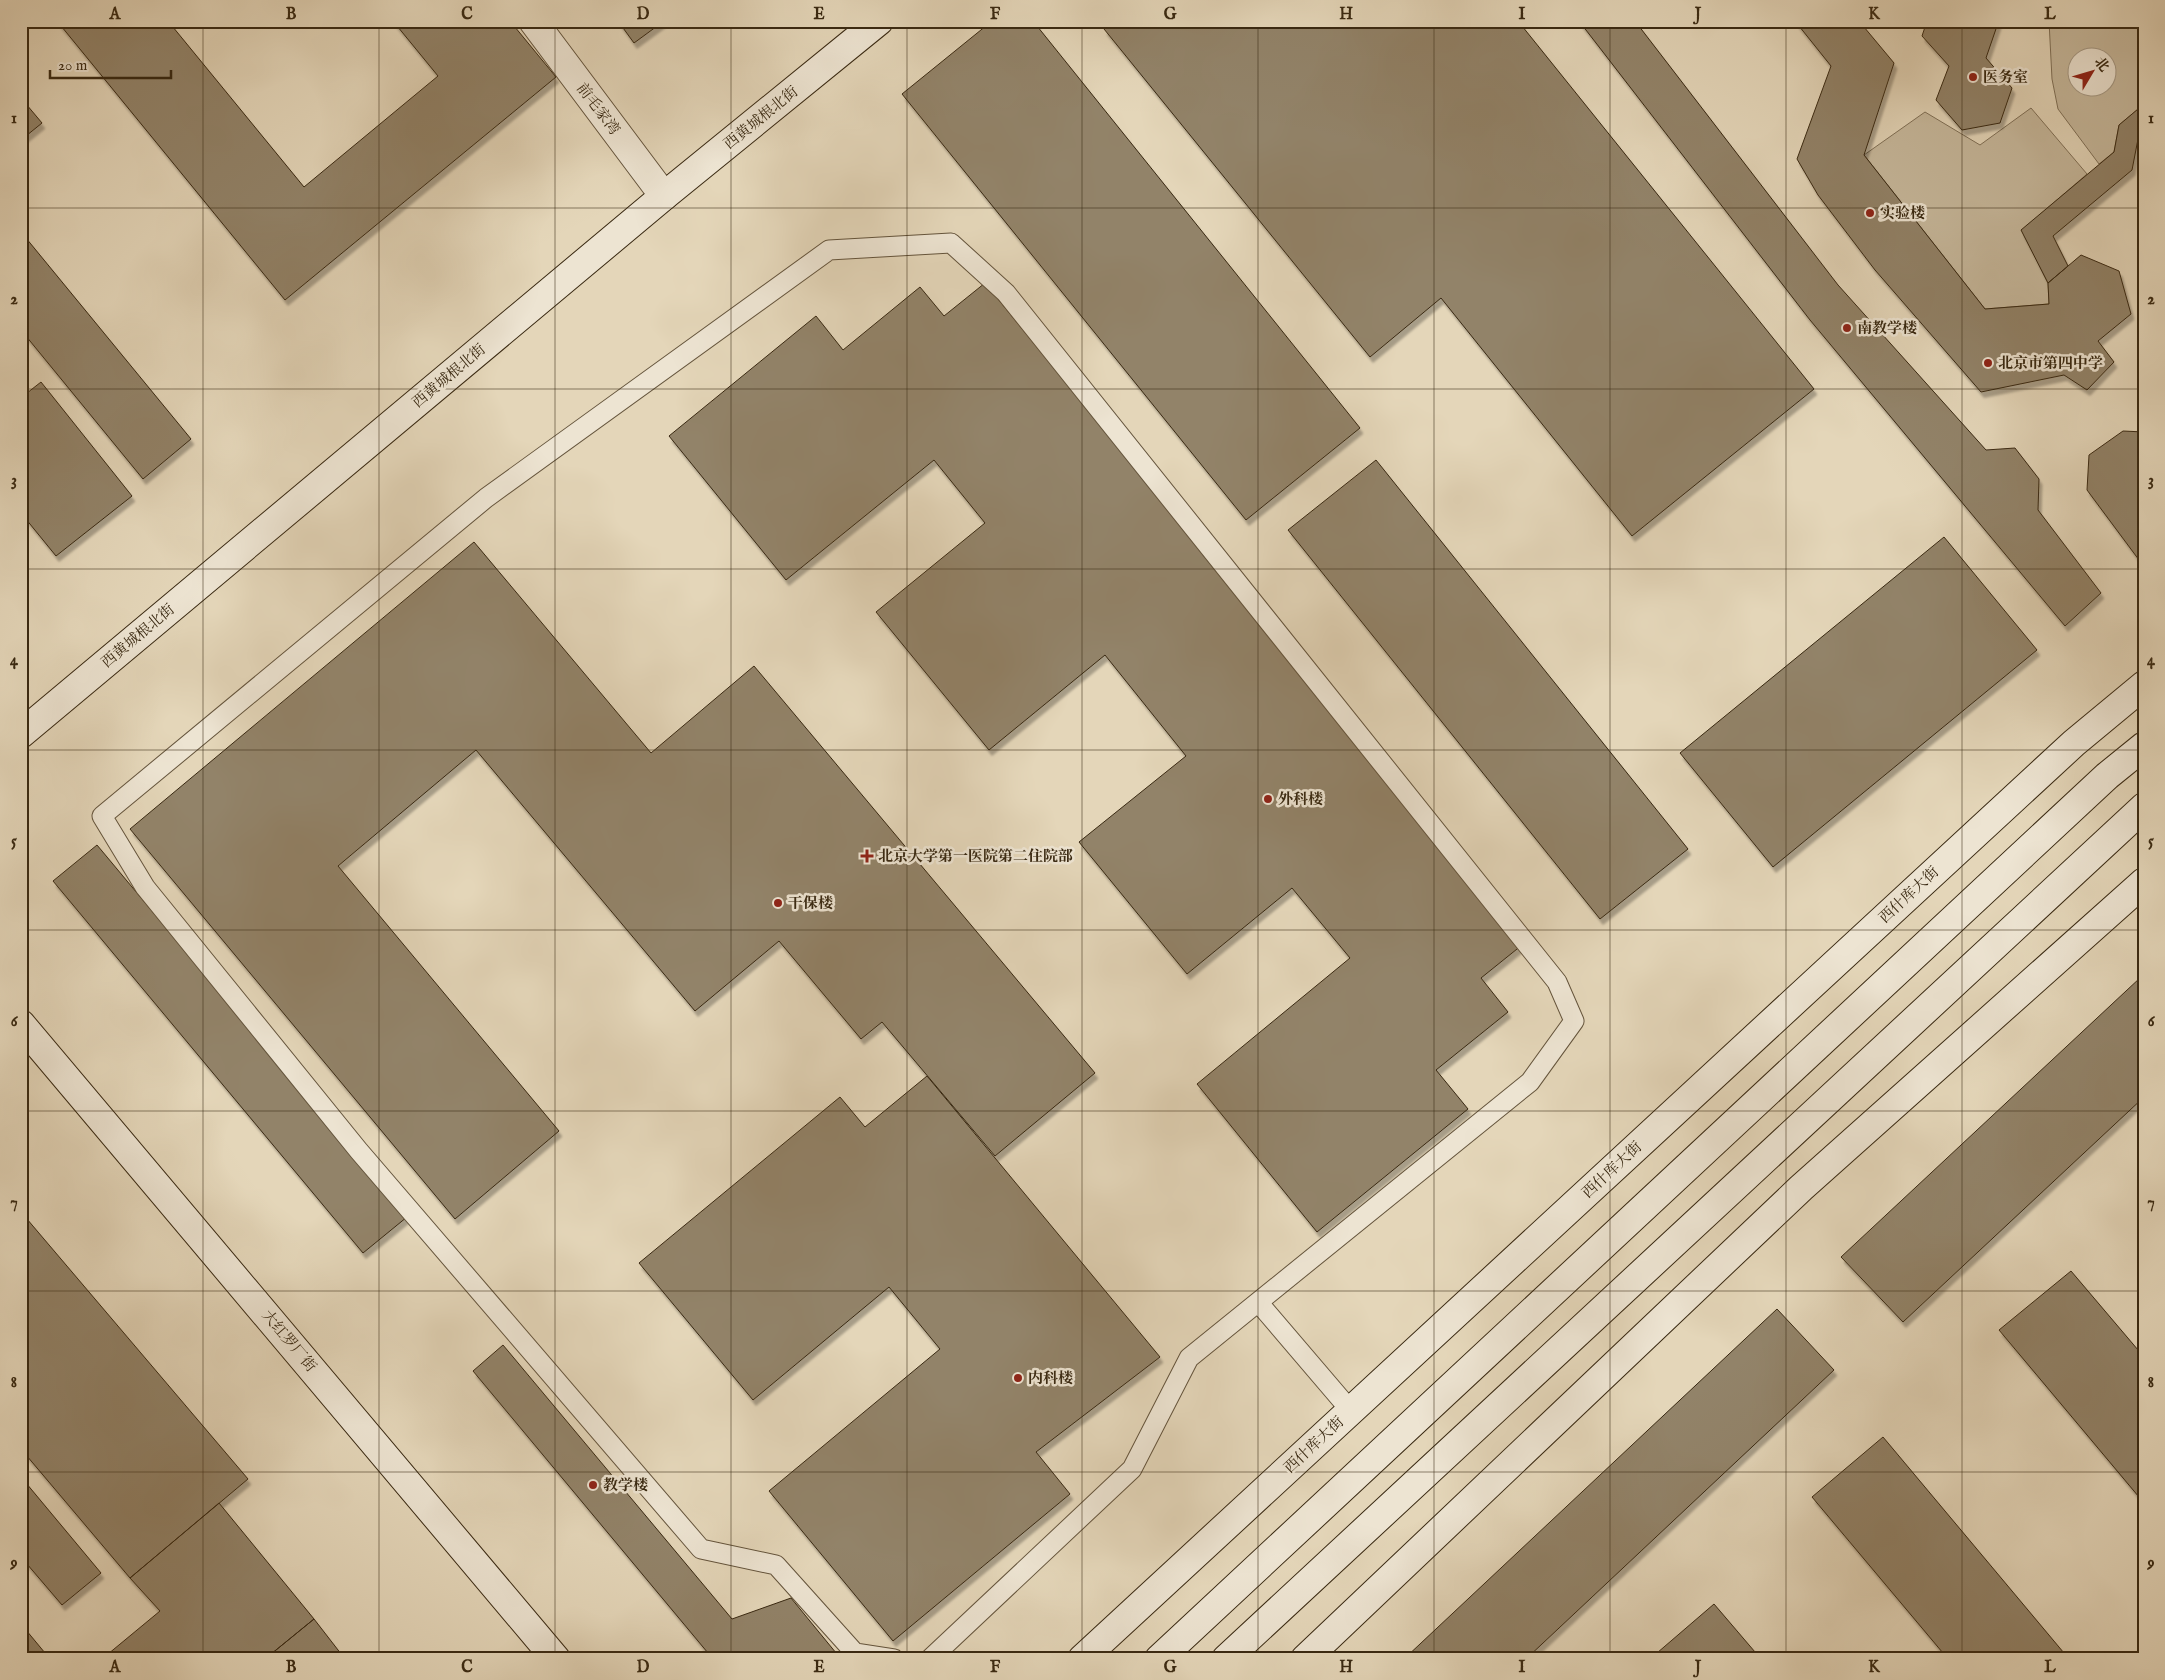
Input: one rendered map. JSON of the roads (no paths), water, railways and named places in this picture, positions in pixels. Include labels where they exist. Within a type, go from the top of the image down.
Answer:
[{"type":"street","name":"前毛家湾","points":[[533,21],[664,196]]},
{"type":"street","name":"西黄城根北街","points":[[21,734],[664,196],[880,21]]},
{"type":"street","name":"西什库大街","points":[[1082,1659],[2067,749],[2144,685]]},
{"type":"street","points":[[1159,1659],[2107,776],[2144,746]]},
{"type":"street","points":[[1226,1659],[2144,807]]},
{"type":"street","points":[[1305,1659],[1801,1188],[2144,882]]},
{"type":"street","name":"大红罗厂街","points":[[21,1024],[556,1659]]},
{"type":"lane","points":[[894,1659],[855,1653],[776,1565],[701,1549],[359,1151],[145,887],[102,816],[486,498],[829,250],[950,242],[1012,301],[1557,982],[1574,1021],[1530,1082],[1189,1358],[1132,1469],[930,1659]]},
{"type":"lane","points":[[1258,1302],[1351,1411]]},
{"type":"place","name":"医务室","points":[[1973,77]]},
{"type":"place","name":"实验楼","points":[[1870,213]]},
{"type":"place","name":"南教学楼","points":[[1847,328]]},
{"type":"place","name":"北京市第四中学","points":[[1988,363]]},
{"type":"place","name":"外科楼","points":[[1268,799]]},
{"type":"place","name":"北京大学第一医院第二住院部","points":[[867,856]]},
{"type":"place","name":"干保楼","points":[[778,903]]},
{"type":"place","name":"内科楼","points":[[1018,1378]]},
{"type":"place","name":"教学楼","points":[[593,1485]]}]
